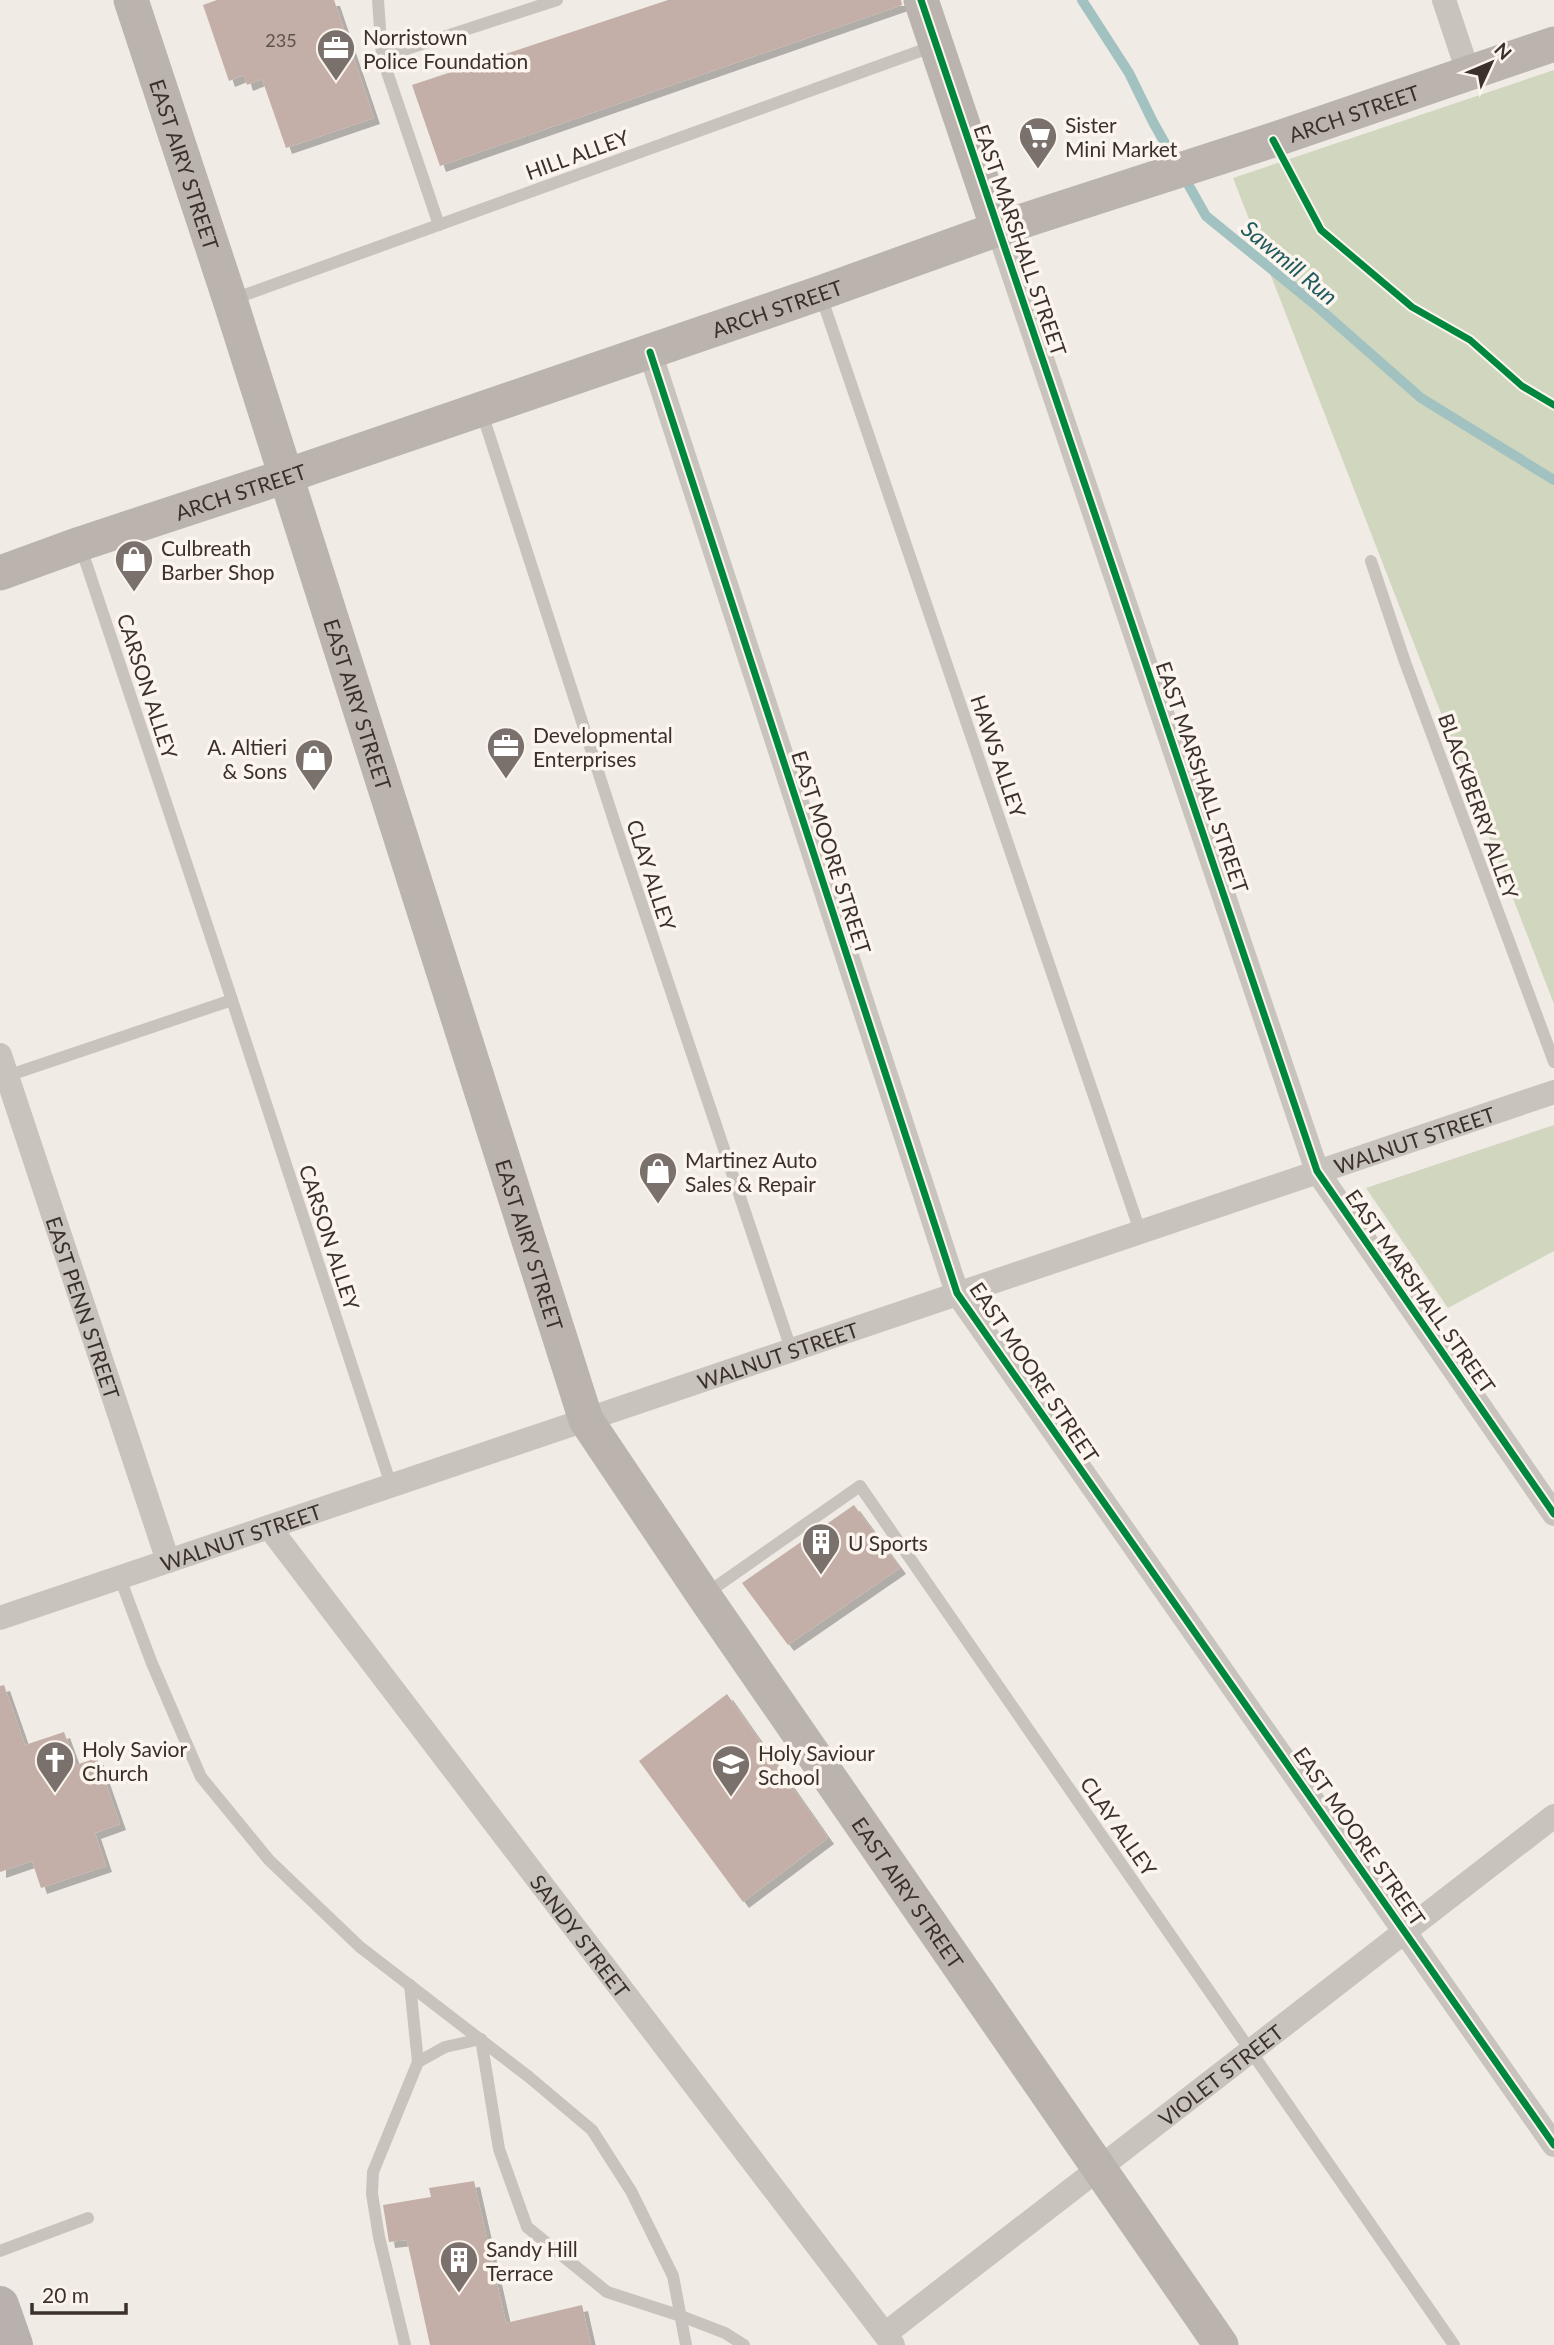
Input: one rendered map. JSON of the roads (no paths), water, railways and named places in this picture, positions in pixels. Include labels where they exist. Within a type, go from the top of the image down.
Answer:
[{"type":"main road","name":"EAST AIRY STREET","points":[[131,0],[230,300],[586,1419],[704,1596],[1221,2345]]},
{"type":"main road","name":"EAST MARSHALL STREET","points":[[921,0],[998,229]]},
{"type":"main road","name":"ARCH STREET","points":[[0,573],[650,352],[998,229],[1554,44]]},
{"type":"main road","points":[[0,2305],[14,2345]]},
{"type":"street","points":[[1444,0],[1468,72]]},
{"type":"street","name":"EAST MARSHALL STREET","points":[[998,229],[1317,1171],[1553,1512]]},
{"type":"street","name":"EAST MOORE STREET","points":[[650,352],[957,1293],[1554,2145]]},
{"type":"street","name":"EAST PENN STREET","points":[[3,1065],[168,1561]]},
{"type":"street","name":"WALNUT STREET","points":[[0,1618],[1554,1092]]},
{"type":"street","name":"SANDY STREET","points":[[269,1527],[889,2339]]},
{"type":"street","name":"VIOLET STREET","points":[[889,2339],[1098,2170],[1554,1816]]},
{"type":"lane","points":[[378,0],[382,57],[439,225]]},
{"type":"lane","points":[[382,57],[557,0]]},
{"type":"lane","name":"HILL ALLEY","points":[[230,300],[937,45]]},
{"type":"lane","name":"HAWS ALLEY","points":[[820,293],[1140,1231]]},
{"type":"lane","name":"CLAY ALLEY","points":[[481,410],[613,819],[792,1352]]},
{"type":"lane","name":"CARSON ALLEY","points":[[80,544],[391,1485]]},
{"type":"lane","name":"BLACKBERRY ALLEY","points":[[1371,561],[1405,662],[1554,1062]]},
{"type":"lane","points":[[3,1065],[232,1000]]},
{"type":"lane","name":"CLAY ALLEY","points":[[704,1596],[860,1486],[1454,2345]]},
{"type":"lane","points":[[120,1578],[151,1661],[201,1777],[269,1860],[360,1947],[481,2039],[592,2130],[631,2191],[674,2276],[686,2345]]},
{"type":"lane","points":[[405,2345],[379,2237],[372,2194],[373,2172],[418,2062],[410,1985]]},
{"type":"lane","points":[[418,2062],[445,2047],[481,2039]]},
{"type":"lane","points":[[481,2039],[499,2149],[527,2227],[607,2292],[725,2333],[744,2345]]},
{"type":"lane","points":[[0,2251],[88,2218]]},
{"type":"waterway","name":"Sawmill Run","points":[[1082,0],[1129,73],[1206,216],[1313,303],[1421,398],[1554,480]]},
{"type":"place","name":"Norristown Police Foundation","points":[[336,82]]},
{"type":"place","name":"Sister Mini Market","points":[[1038,170]]},
{"type":"place","name":"Culbreath Barber Shop","points":[[134,593]]},
{"type":"place","name":"Developmental Enterprises","points":[[506,780]]},
{"type":"place","name":"A. Altieri & Sons","points":[[314,792]]},
{"type":"place","name":"Martinez Auto Sales & Repair","points":[[658,1205]]},
{"type":"place","name":"U Sports","points":[[821,1576]]},
{"type":"place","name":"Holy Savior Church","points":[[55,1794]]},
{"type":"place","name":"Holy Saviour School","points":[[731,1798]]},
{"type":"place","name":"Sandy Hill Terrace","points":[[459,2294]]}]
